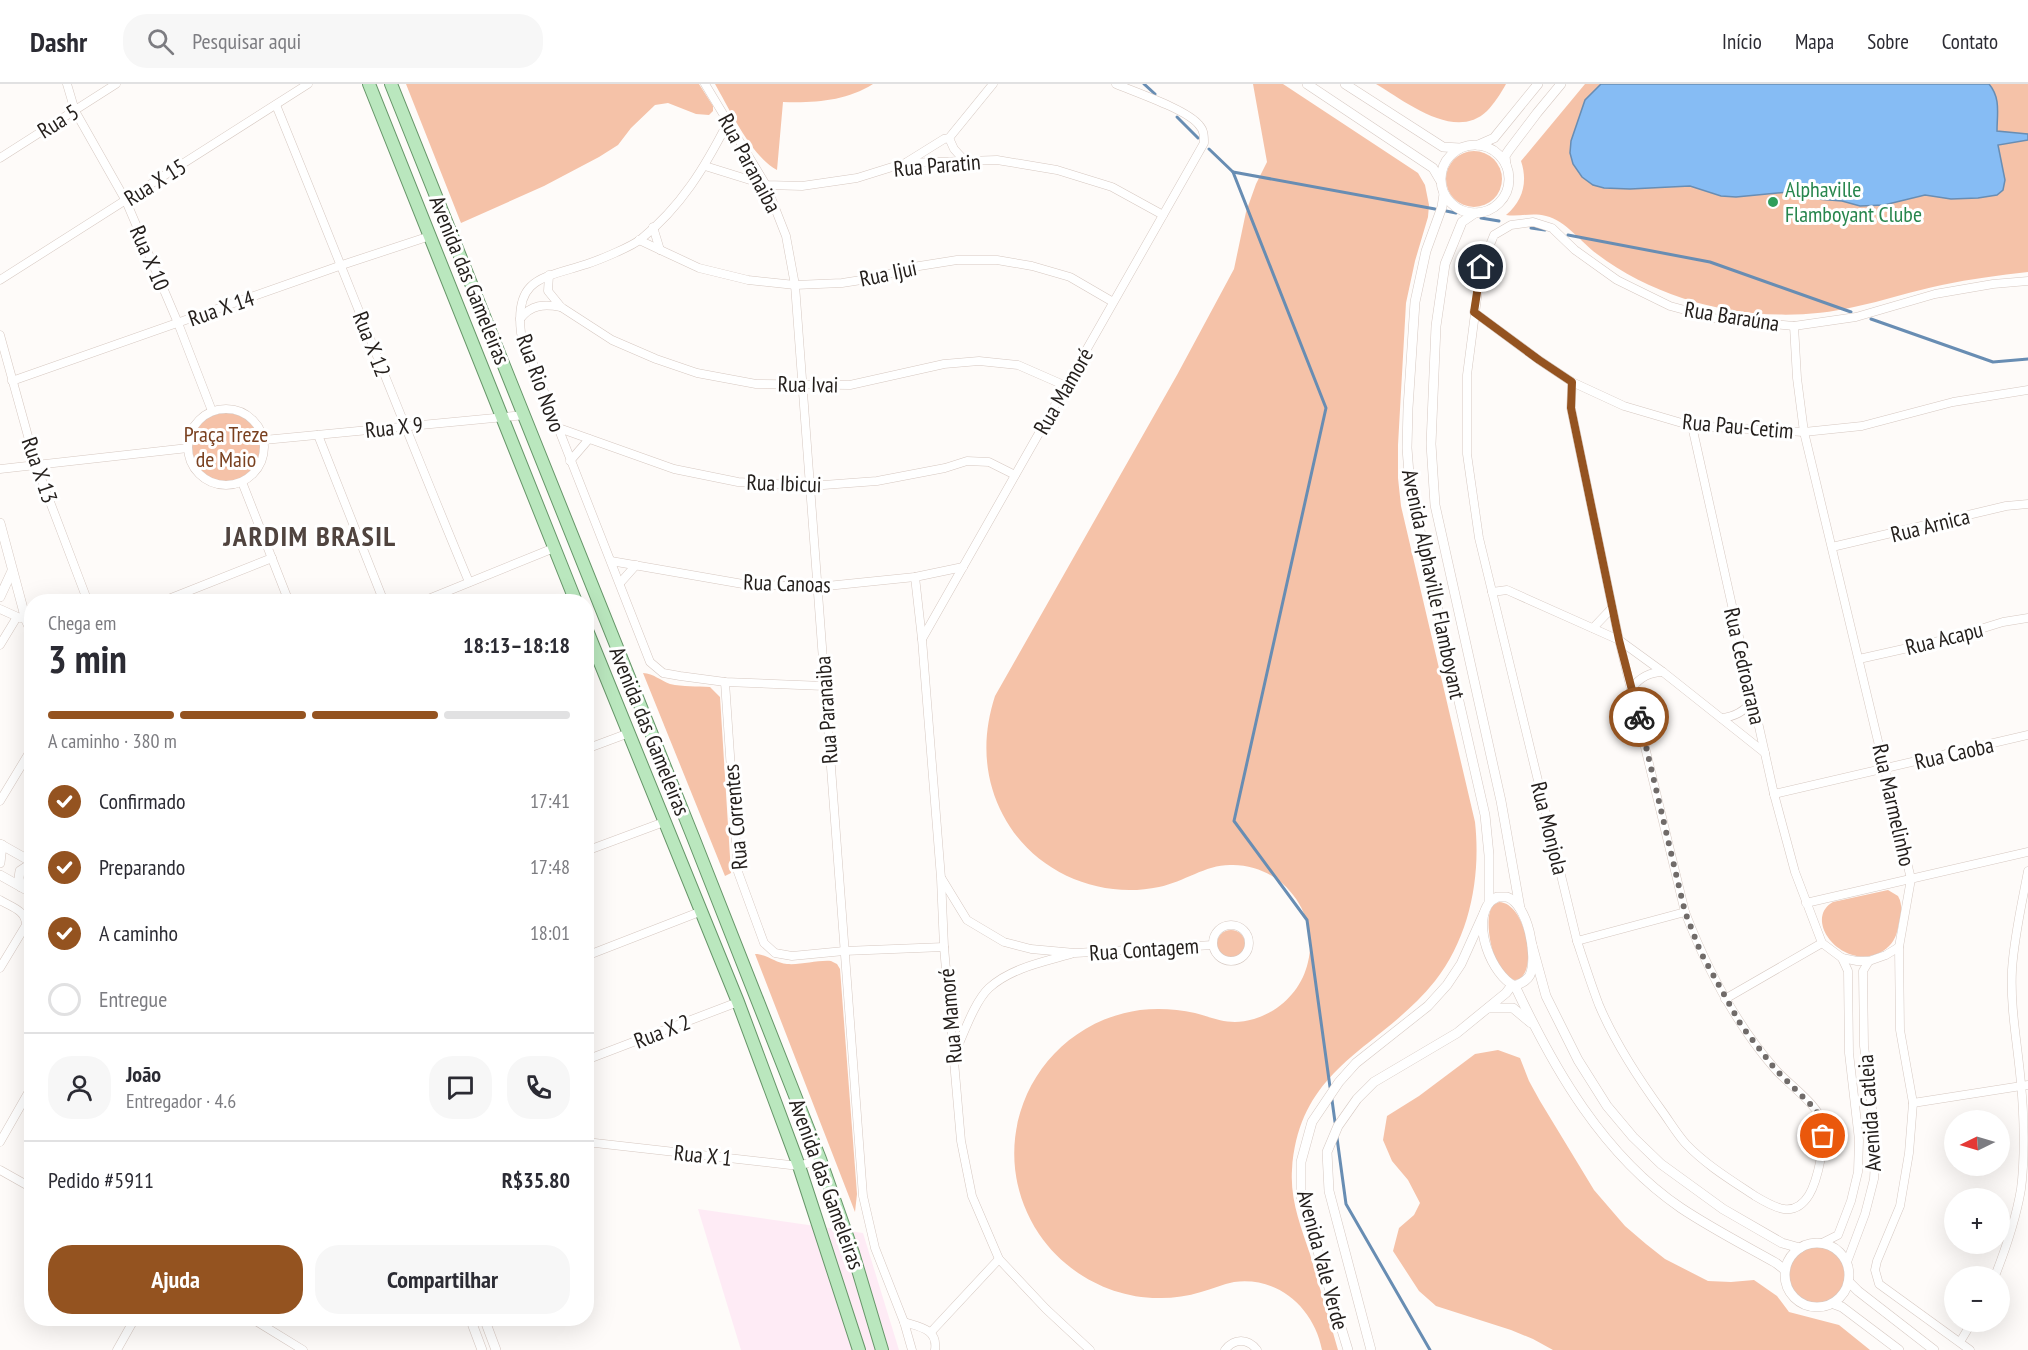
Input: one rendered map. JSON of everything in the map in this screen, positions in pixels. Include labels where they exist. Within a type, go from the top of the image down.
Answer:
[{"type":"main road","name":"Avenida das Gameleiras","points":[[369,84],[573,594]]},
{"type":"main road","name":"Avenida das Gameleiras","points":[[391,84],[820,1159],[853,1253],[882,1350]]},
{"type":"main road","name":"Avenida das Gameleiras","points":[[594,650],[738,1002],[799,1166],[859,1350]]},
{"type":"main road","points":[[664,822],[679,820],[693,837]]},
{"type":"street","name":"Rua X 10","points":[[67,84],[75,111],[126,201],[178,323],[212,411]]},
{"type":"street","name":"Rua 5","points":[[0,158],[117,84]]},
{"type":"street","name":"Rua X 15","points":[[0,280],[308,84]]},
{"type":"street","name":"Rua Paranaiba","points":[[705,84],[766,184],[786,236],[795,285],[863,1196],[875,1248],[904,1322],[912,1350]]},
{"type":"street","points":[[904,163],[949,138],[993,84]]},
{"type":"street","name":"Rua Mamoré","points":[[922,639],[1204,143],[1203,132],[1198,122],[1179,111],[1116,84]]},
{"type":"street","points":[[1307,84],[1433,168],[1441,182],[1444,194],[1451,203],[1463,211],[1475,213],[1486,211],[1497,205],[1503,198],[1509,176],[1505,156],[1561,84]]},
{"type":"street","points":[[1345,84],[1443,147],[1460,148],[1478,145],[1494,138],[1538,84]]},
{"type":"street","name":"Rua X 12","points":[[276,105],[469,582]]},
{"type":"street","name":"Rua Rio Novo","points":[[728,122],[705,166],[677,204],[639,240],[589,264],[549,275],[535,282],[527,291],[520,306],[521,333],[650,662],[663,673],[725,682],[824,686]]},
{"type":"street","points":[[949,138],[964,160]]},
{"type":"street","points":[[1478,145],[1490,148],[1506,165]]},
{"type":"street","points":[[1441,182],[1446,160],[1460,148]]},
{"type":"street","name":"Rua Paratin","points":[[705,166],[766,184],[801,186],[857,178],[904,163],[997,160],[1057,170],[1112,187],[1163,215]]},
{"type":"street","name":"Avenida Alphaville Flamboyant","points":[[1444,194],[1442,207],[1426,250],[1415,302],[1407,448],[1410,487],[1485,815],[1489,855],[1489,903]]},
{"type":"street","name":"Avenida Alphaville Flamboyant","points":[[1475,213],[1462,222],[1445,264],[1436,326],[1431,444],[1435,505],[1501,801],[1520,909],[1528,926],[1532,945]]},
{"type":"street","name":"Rua Baraúna","points":[[1481,267],[1494,235],[1511,225],[1533,222],[1551,228],[1575,250],[1617,280],[1670,306],[1718,319],[1794,326],[1856,317],[1935,294],[1993,284],[2028,281]]},
{"type":"street","points":[[653,227],[660,250]]},
{"type":"street","name":"Rua X 14","points":[[12,381],[430,236]]},
{"type":"street","name":"Rua Ijui","points":[[639,240],[699,268],[748,280],[795,285],[874,278],[913,267],[957,260],[997,260],[1032,266],[1070,277],[1113,302]]},
{"type":"street","name":"Rua Monjola","points":[[1481,267],[1467,375],[1467,454],[1479,538],[1577,941],[1600,1006],[1624,1056],[1686,1143],[1721,1174],[1766,1202],[1783,1210],[1803,1205],[1812,1190],[1819,1164],[1823,1136],[1822,1123],[1816,1110],[1761,1052],[1725,999]]},
{"type":"street","points":[[549,275],[548,291],[561,307]]},
{"type":"street","points":[[519,319],[526,311],[536,306],[561,307]]},
{"type":"street","name":"Rua Ivai","points":[[561,307],[612,340],[656,359],[697,373],[756,384],[850,385],[944,364],[979,361],[1018,365],[1066,386]]},
{"type":"street","name":"Rua Pau-Cetim","points":[[1474,312],[1572,382],[1624,406],[1692,426],[1804,432],[1862,426],[1953,402],[2028,390]]},
{"type":"street","name":"Rua Marmelinho","points":[[1794,326],[1797,378],[1804,432],[1911,879],[1899,947],[1900,1030],[1913,1103],[1906,1177],[1900,1206],[1875,1270],[1879,1284],[1960,1342]]},
{"type":"street","name":"Rua X 13","points":[[0,335],[36,465],[85,594]]},
{"type":"street","points":[[1572,382],[1571,408],[1612,608],[1685,912],[1701,953],[1725,999],[1822,943],[1842,958],[1857,961],[1869,961],[1899,947]]},
{"type":"street","points":[[223,408],[235,409],[254,420],[261,429],[264,440],[264,453],[260,465],[253,475],[242,482],[230,485],[206,480],[196,471],[190,460],[188,448],[194,425],[212,411],[223,408]]},
{"type":"street","name":"Rua X 9","points":[[264,440],[525,415]]},
{"type":"street","name":"Rua Cedroarana","points":[[1692,426],[1774,794],[1795,872],[1822,943]]},
{"type":"street","name":"Rua Ibicui","points":[[556,427],[674,469],[738,482],[810,486],[878,481],[945,468],[966,461],[989,462],[1015,475]]},
{"type":"street","points":[[318,435],[381,594]]},
{"type":"street","name":"Rua Rio Novo","points":[[570,461],[589,439]]},
{"type":"street","points":[[0,469],[188,448]]},
{"type":"street","points":[[242,482],[286,594]]},
{"type":"street","name":"Rua Arnica","points":[[1832,548],[2006,506],[2028,504]]},
{"type":"street","points":[[0,523],[21,618],[24,622]]},
{"type":"street","points":[[440,594],[554,548]]},
{"type":"street","points":[[181,594],[272,558]]},
{"type":"street","name":"Rua Canoas","points":[[611,561],[743,584],[817,587],[915,577],[963,567]]},
{"type":"street","points":[[620,583],[636,565]]},
{"type":"street","points":[[0,597],[12,571]]},
{"type":"street","name":"Rua Mamoré","points":[[915,577],[922,639],[953,1055],[961,1141],[972,1196],[999,1259],[1046,1309],[1090,1350]]},
{"type":"street","points":[[1492,592],[1507,590],[1619,640],[1765,753]]},
{"type":"street","points":[[1593,628],[1612,608]]},
{"type":"street","points":[[0,609],[21,618]]},
{"type":"street","points":[[0,645],[21,618]]},
{"type":"street","name":"Rua Acapu","points":[[1859,658],[1948,639],[2003,622],[2028,618]]},
{"type":"street","points":[[1632,688],[1647,675],[1663,672]]},
{"type":"street","name":"Rua Correntes","points":[[725,682],[738,872],[764,943],[775,953],[792,956],[844,951],[944,947]]},
{"type":"street","points":[[1721,718],[1741,712],[1753,699]]},
{"type":"street","points":[[594,746],[629,733]]},
{"type":"street","name":"Rua Caoba","points":[[1774,794],[2028,735]]},
{"type":"street","points":[[0,801],[24,761]]},
{"type":"street","points":[[594,848],[664,822]]},
{"type":"street","points":[[0,863],[1,845],[24,858]]},
{"type":"street","points":[[1806,903],[2028,852]]},
{"type":"street","points":[[21,887],[20,871],[24,868]]},
{"type":"street","points":[[1999,1266],[2009,1240],[2021,1188],[2025,1085],[2013,1022],[2012,970],[2028,871]]},
{"type":"street","points":[[0,875],[24,889]]},
{"type":"street","name":"Rua Contagem","points":[[941,878],[967,920],[1004,942],[1031,949],[1075,953],[1213,945]]},
{"type":"street","points":[[1489,903],[1497,897],[1507,897],[1520,909]]},
{"type":"street","points":[[0,900],[24,914]]},
{"type":"street","name":"Avenida Vale Verde","points":[[1348,1350],[1301,1196],[1301,1162],[1312,1122],[1339,1082],[1356,1063],[1428,1006],[1447,985],[1461,964],[1489,903]]},
{"type":"street","points":[[594,953],[702,911]]},
{"type":"street","points":[[1577,941],[1685,912]]},
{"type":"street","points":[[1484,913],[1484,940],[1489,956],[1503,979],[1513,986],[1561,1074],[1618,1153],[1648,1182],[1680,1207],[1785,1270]]},
{"type":"street","name":"Rua Contagem","points":[[1230,926],[1241,928],[1249,943],[1245,955],[1235,961],[1218,956],[1213,945],[1220,930],[1230,926]]},
{"type":"street","points":[[0,968],[24,928]]},
{"type":"street","points":[[1532,945],[1546,996],[1578,1060],[1607,1106],[1633,1137],[1661,1164],[1723,1209],[1782,1243],[1800,1248]]},
{"type":"street","name":"Avenida Vale Verde","points":[[1371,1350],[1329,1191],[1327,1152],[1338,1126],[1357,1099],[1374,1082],[1457,1034],[1513,986],[1525,981],[1530,974],[1532,945]]},
{"type":"street","points":[[1031,949],[1031,965]]},
{"type":"street","name":"Rua Contagem","points":[[953,1055],[971,1017],[988,989],[1008,975],[1031,965],[1075,953]]},
{"type":"street","name":"Avenida Catleia","points":[[1822,1243],[1838,1235],[1851,1201],[1858,1172],[1859,1140],[1849,1053],[1848,971],[1842,958]]},
{"type":"street","name":"Avenida Catleia","points":[[1847,1262],[1865,1214],[1874,1179],[1876,1140],[1864,1046],[1863,971],[1869,961]]},
{"type":"street","name":"Rua X 2","points":[[594,1057],[738,1002]]},
{"type":"street","points":[[1488,1008],[1513,1008],[1536,1028]]},
{"type":"street","points":[[1913,1103],[2025,1085]]},
{"type":"street","points":[[0,1142],[24,1100]]},
{"type":"street","name":"Rua X 1","points":[[594,1143],[799,1166],[820,1159]]},
{"type":"street","points":[[0,1170],[24,1184]]},
{"type":"street","points":[[1822,1243],[1832,1246],[1841,1253],[1850,1272],[1849,1282],[1841,1298],[1834,1304],[1814,1308],[1795,1299],[1785,1280],[1785,1270],[1790,1258],[1800,1248],[1822,1243]]},
{"type":"street","points":[[931,1332],[999,1259]]},
{"type":"street","points":[[1849,1282],[1934,1350]]},
{"type":"street","points":[[1834,1304],[1842,1307],[1899,1350]]},
{"type":"street","points":[[904,1322],[931,1332],[936,1342],[935,1350]]},
{"type":"street","points":[[117,1350],[130,1326]]},
{"type":"street","points":[[264,1326],[303,1350]]},
{"type":"street","points":[[473,1326],[483,1350]]},
{"type":"street","points":[[487,1326],[496,1350]]},
{"type":"street","points":[[1966,1332],[1960,1342],[1970,1350]]},
{"type":"street","points":[[1224,1350],[1229,1344],[1239,1340],[1250,1342],[1257,1350]]},
{"type":"shaded area","points":[[698,1209],[863,1233],[899,1350],[741,1350]]},
{"type":"green space","points":[[406,84],[699,84],[713,106],[713,111],[709,115],[696,114],[668,103],[655,105],[631,128],[618,145],[599,157],[544,186],[461,223]]},
{"type":"green space","points":[[715,84],[873,84],[863,90],[830,100],[783,102],[777,170],[758,154],[750,143]]},
{"type":"green space","points":[[1253,84],[1283,84],[1418,173],[1425,185],[1429,205],[1428,217],[1406,303],[1398,478],[1401,506],[1475,822],[1474,885],[1465,925],[1447,964],[1413,1005],[1345,1062],[1326,1082],[1310,1106],[1298,1135],[1292,1170],[1294,1203],[1338,1350],[1322,1350],[1318,1335],[1302,1308],[1292,1298],[1265,1284],[1250,1281],[1234,1282],[1186,1296],[1161,1298],[1125,1294],[1092,1281],[1063,1261],[1039,1234],[1022,1199],[1015,1163],[1017,1128],[1027,1094],[1046,1064],[1071,1039],[1103,1020],[1140,1010],[1181,1011],[1238,1022],[1254,1019],[1273,1011],[1289,998],[1305,972],[1310,944],[1308,926],[1293,894],[1265,872],[1230,865],[1212,868],[1168,885],[1136,890],[1090,885],[1069,877],[1049,866],[1031,852],[1016,835],[996,801],[988,771],[988,726],[995,696],[1177,375],[1234,269],[1246,212],[1267,162]]},
{"type":"green space","points":[[1376,84],[1506,84],[1487,111],[1474,119],[1460,122],[1445,121],[1430,116]]},
{"type":"green space","name":"Alphaville Flamboyant Clube","points":[[1585,84],[2028,84],[2028,272],[1953,283],[1854,307],[1811,314],[1767,314],[1724,309],[1660,290],[1627,274],[1607,261],[1560,222],[1536,214],[1506,215],[1516,204],[1524,184],[1521,161]]},
{"type":"green space","points":[[1468,151],[1480,151],[1490,155],[1498,163],[1502,179],[1498,195],[1490,203],[1480,207],[1468,207],[1458,203],[1450,195],[1446,185],[1446,173],[1450,163],[1458,155]]},
{"type":"green space","name":"Praça Treze de Maio","points":[[226,413],[239,415],[250,423],[258,434],[260,447],[258,460],[250,471],[239,479],[226,481],[213,479],[202,471],[194,460],[192,447],[194,434],[202,423],[213,415]]},
{"type":"green space","points":[[643,673],[670,684],[710,687],[720,697],[731,873],[725,876]]},
{"type":"green space","points":[[1888,890],[1898,896],[1901,908],[1897,932],[1889,946],[1869,956],[1855,956],[1832,942],[1825,931],[1822,920],[1824,910],[1833,902]]},
{"type":"green space","points":[[1499,902],[1509,906],[1517,914],[1527,941],[1527,968],[1522,976],[1515,980],[1502,971],[1492,949],[1489,914],[1493,906]]},
{"type":"green space","points":[[1231,930],[1241,934],[1245,944],[1241,954],[1231,958],[1221,954],[1217,944],[1221,934]]},
{"type":"green space","points":[[755,954],[787,964],[831,961],[840,969],[857,1194],[855,1212]]},
{"type":"green space","points":[[1498,1050],[1520,1058],[1540,1101],[1594,1190],[1625,1226],[1646,1244],[1665,1259],[1708,1281],[1754,1280],[1777,1296],[1789,1312],[1839,1325],[1870,1350],[1553,1350],[1511,1330],[1436,1306],[1419,1291],[1393,1251],[1399,1228],[1414,1215],[1420,1203],[1408,1180],[1392,1161],[1383,1140],[1387,1116],[1419,1096],[1475,1054]]},
{"type":"green space","points":[[1811,1247],[1823,1247],[1833,1251],[1841,1259],[1845,1275],[1841,1291],[1833,1299],[1823,1303],[1811,1303],[1801,1299],[1793,1291],[1789,1281],[1789,1269],[1793,1259],[1801,1251]]},
{"type":"water","points":[[1601,84],[1989,84],[1997,101],[1997,131],[2028,134],[2028,140],[1998,145],[2005,180],[2003,190],[1997,195],[1978,198],[1951,199],[1925,195],[1884,205],[1860,206],[1788,192],[1736,197],[1721,196],[1690,186],[1604,188],[1593,185],[1582,177],[1573,164],[1570,153],[1571,141],[1585,100]]},
{"type":"waterway","points":[[1144,84],[1155,94]]},
{"type":"waterway","points":[[1177,117],[1198,138]]},
{"type":"waterway","points":[[1209,149],[1233,172],[1326,408],[1234,821],[1307,920],[1330,1087]]},
{"type":"waterway","points":[[1233,172],[1435,209]]},
{"type":"waterway","points":[[1446,211],[1456,213]]},
{"type":"waterway","points":[[1481,218],[1499,221]]},
{"type":"waterway","points":[[1531,228],[1545,230]]},
{"type":"waterway","points":[[1568,235],[1710,262],[1851,312]]},
{"type":"waterway","points":[[1871,319],[1993,362],[2028,359]]},
{"type":"waterway","points":[[1332,1100],[1335,1122]]},
{"type":"waterway","points":[[1337,1138],[1346,1204],[1430,1350]]},
{"type":"way so far","points":[[1639,717],[1685,912],[1701,953],[1741,1025],[1775,1069],[1816,1110],[1822,1123],[1823,1136]]},
{"type":"place","name":"Alphaville Flamboyant Clube","points":[[1773,202]]},
{"type":"district","name":"JARDIM BRASIL","points":[[310,536]]},
{"type":"route","points":[[1481,267],[1474,312],[1572,382],[1571,408],[1619,640],[1639,717]]}]
